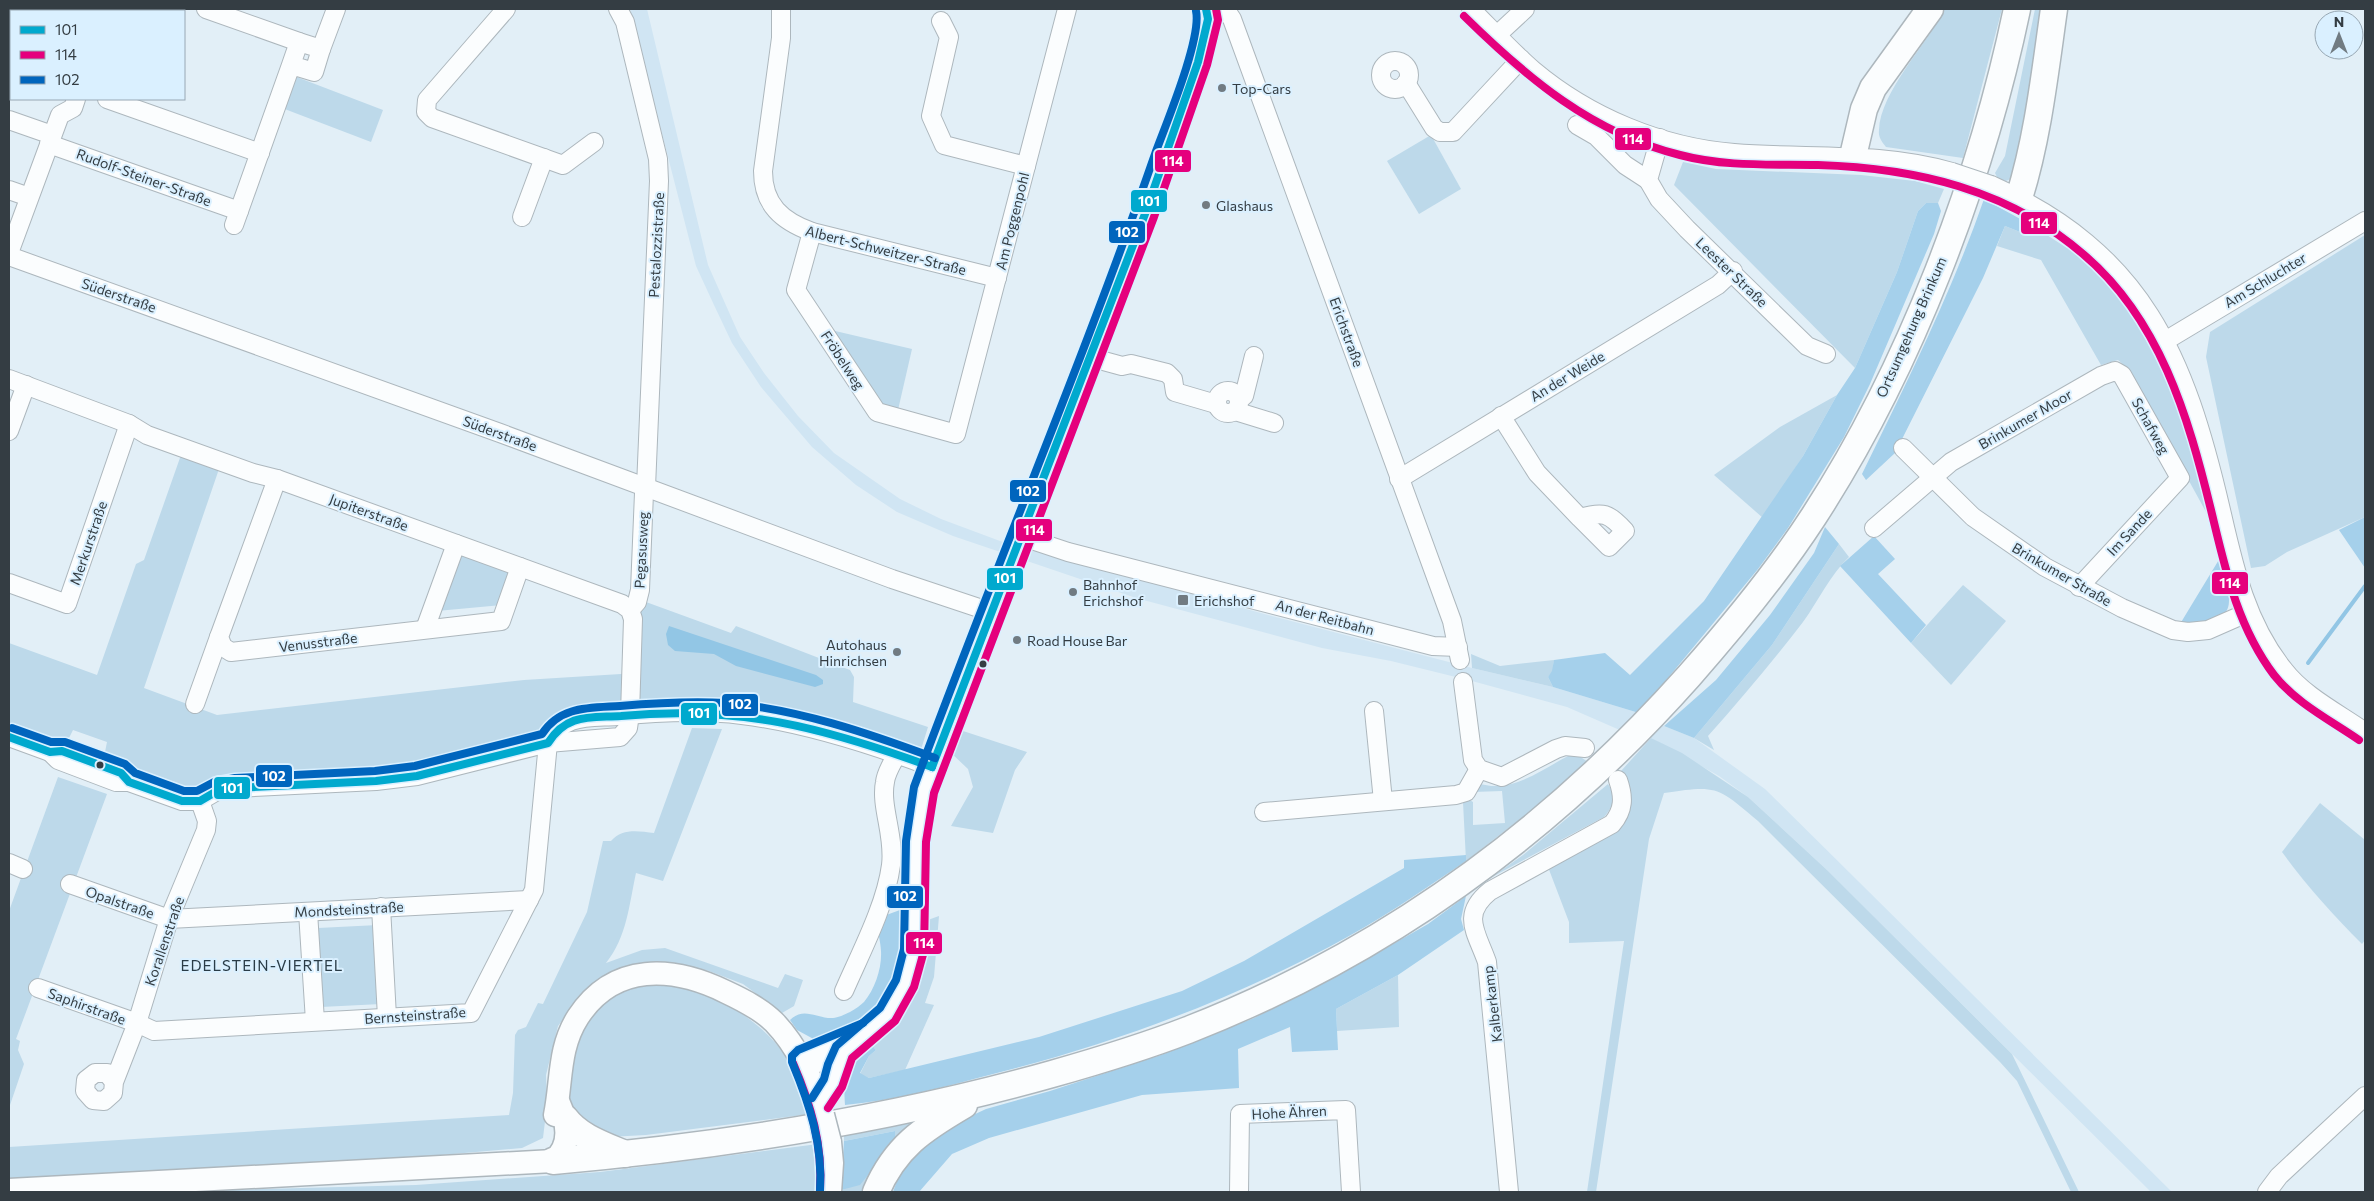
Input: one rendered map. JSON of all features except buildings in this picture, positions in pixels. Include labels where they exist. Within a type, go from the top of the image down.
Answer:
[{"type":"highway","points":[[1854,156],[1864,108],[1873,88],[1930,9]]},
{"type":"highway","name":"Ortsumgehung Brinkum","points":[[986,1092],[1138,1047],[1232,1012],[1355,950],[1425,909],[1508,848],[1582,786],[1670,698],[1742,616],[1813,516],[1859,440],[1898,360],[1944,255],[1982,144],[2017,9]]},
{"type":"highway","points":[[2019,198],[2026,176],[2054,9]]},
{"type":"highway","points":[[553,1161],[750,1139],[880,1117],[986,1092]]},
{"type":"highway","points":[[876,1192],[894,1159],[910,1140],[925,1128],[986,1092]]},
{"type":"highway","points":[[562,1109],[570,1124],[586,1136],[626,1154]]},
{"type":"main road","points":[[9,1190],[553,1161],[565,1147],[561,1064],[564,1046],[578,1018],[600,993],[629,977],[647,973],[666,973],[693,979],[741,998],[775,1024],[802,1059],[820,1106],[830,1142],[832,1162],[830,1192]]},
{"type":"street","points":[[206,9],[322,49]]},
{"type":"street","points":[[291,65],[314,72],[336,9]]},
{"type":"street","points":[[506,9],[427,100],[426,112],[432,118],[563,165],[594,142]]},
{"type":"street","name":"Pestalozzistraße","points":[[618,9],[626,22],[658,159],[659,181],[646,487]]},
{"type":"street","name":"Albert-Schweitzer-Straße","points":[[782,9],[781,38],[763,171],[763,186],[771,202],[784,219],[791,224],[812,232],[997,278]]},
{"type":"street","name":"Am Poggenpohl","points":[[956,434],[1067,9]]},
{"type":"street","points":[[820,1106],[833,1083],[837,1067],[844,1052],[859,1037],[888,1014],[901,995],[910,968],[916,919],[917,832],[924,790],[1145,214],[1189,85],[1190,60],[1197,18],[1205,9]]},
{"type":"street","name":"Erichstraße","points":[[1222,9],[1226,10],[1232,19],[1452,621],[1459,653]]},
{"type":"street","points":[[1471,9],[1521,59],[1578,102],[1622,124],[1660,138],[1682,145],[1733,153],[1854,156],[1906,161],[1952,172],[1991,185],[2019,198],[2066,227],[2111,265],[2144,306],[2178,367],[2200,426],[2237,579],[2249,612],[2262,639],[2294,681],[2365,732]]},
{"type":"street","points":[[1497,35],[1525,9]]},
{"type":"street","points":[[941,21],[949,37],[932,116],[944,144],[1026,166]]},
{"type":"street","points":[[110,100],[260,153],[299,42]]},
{"type":"street","points":[[1406,84],[1434,128],[1440,132],[1453,132],[1521,59]]},
{"type":"street","name":"Süderstraße","points":[[76,100],[73,108],[60,115],[9,254],[892,579],[991,612]]},
{"type":"street","name":"Rudolf-Steiner-Straße","points":[[9,120],[236,218],[260,153]]},
{"type":"street","name":"Leester Straße","points":[[1577,125],[1596,136],[1625,165],[1648,180],[1659,199],[1687,229],[1733,271],[1808,346],[1826,354]]},
{"type":"street","points":[[1648,180],[1660,138]]},
{"type":"street","points":[[522,217],[544,158]]},
{"type":"street","points":[[9,190],[29,198]]},
{"type":"street","name":"Am Schluchter","points":[[2165,341],[2365,221]]},
{"type":"street","name":"Fröbelweg","points":[[812,232],[796,290],[877,412],[956,434]]},
{"type":"street","name":"An der Weide","points":[[1400,479],[1718,285],[1733,271]]},
{"type":"street","points":[[1237,405],[1244,396],[1254,356]]},
{"type":"street","points":[[1089,357],[1122,366],[1128,373],[1174,384],[1175,392],[1216,404],[1217,398],[1226,391],[1236,394],[1237,405]]},
{"type":"street","name":"Brinkumer Moor","points":[[1874,528],[1951,462],[2101,376],[2115,371],[2122,374]]},
{"type":"street","name":"Schafweg","points":[[2122,374],[2180,478]]},
{"type":"street","name":"Jupiterstraße","points":[[9,379],[129,424],[147,435],[253,473],[277,479],[520,567],[622,604],[630,610]]},
{"type":"street","points":[[9,431],[26,385]]},
{"type":"street","points":[[1237,405],[1274,423]]},
{"type":"street","points":[[1502,416],[1538,473],[1588,515]]},
{"type":"street","name":"Merkurstraße","points":[[9,583],[67,604],[129,424]]},
{"type":"street","name":"Brinkumer Straße","points":[[1903,448],[1973,517],[2045,567],[2079,587],[2173,630],[2188,632],[2208,630],[2249,612]]},
{"type":"street","name":"Im Sande","points":[[2079,587],[2180,478]]},
{"type":"street","points":[[195,704],[277,479]]},
{"type":"street","name":"Pegasusweg","points":[[630,610],[637,602],[640,590],[644,493],[646,487]]},
{"type":"street","name":"An der Reitbahn","points":[[1020,536],[1068,552],[1459,653]]},
{"type":"street","points":[[424,629],[456,544]]},
{"type":"street","name":"Venusstraße","points":[[219,637],[223,647],[231,652],[501,621],[520,567]]},
{"type":"street","points":[[9,736],[50,752],[58,760],[87,772],[116,782],[130,782],[182,801],[200,801],[217,791],[235,788],[376,781],[417,776],[548,743],[620,737],[628,728],[630,714],[633,619],[630,610]]},
{"type":"street","points":[[1463,682],[1473,760],[1479,769],[1502,777],[1556,749],[1565,746],[1585,748]]},
{"type":"street","points":[[1374,711],[1382,801]]},
{"type":"street","points":[[630,714],[670,712],[741,715],[798,726],[897,754],[932,767]]},
{"type":"street","name":"Bernsteinstraße","points":[[137,1023],[154,1031],[387,1017],[471,1014],[534,890],[548,743]]},
{"type":"street","points":[[844,991],[885,891],[891,868],[893,849],[884,795],[885,781],[897,754]]},
{"type":"street","points":[[1264,812],[1466,792],[1479,769]]},
{"type":"street","name":"Kalberkamp","points":[[1509,1192],[1488,962],[1474,929],[1473,914],[1478,900],[1490,891],[1612,824],[1620,814],[1623,800],[1618,780]]},
{"type":"street","name":"Korallenstraße","points":[[114,1082],[137,1023],[169,919],[206,830],[207,821],[200,801]]},
{"type":"street","name":"Opalstraße","points":[[70,884],[169,919]]},
{"type":"street","name":"Mondsteinstraße","points":[[169,919],[528,900]]},
{"type":"street","points":[[382,907],[387,1017]]},
{"type":"street","points":[[308,912],[315,1022]]},
{"type":"street","name":"Saphirstraße","points":[[38,988],[137,1023]]},
{"type":"street","points":[[802,1059],[859,1037]]},
{"type":"street","points":[[802,1059],[820,1063],[844,1052]]},
{"type":"street","points":[[2267,1192],[2279,1176],[2365,1096]]},
{"type":"street","name":"Hohe Ähren","points":[[1238,1192],[1240,1114],[1346,1110],[1351,1192]]},
{"type":"shaded area","points":[[630,9],[647,9],[708,265],[740,337],[764,373],[798,416],[834,453],[900,499],[941,519],[1000,541],[1268,615],[1553,687],[1639,713],[1694,738],[1765,789],[2172,1192],[2151,1192],[1827,870],[1748,797],[1719,776],[1651,738],[1622,731],[1567,707],[1472,681],[1391,661],[1322,648],[1136,598],[953,536],[897,512],[856,485],[812,447],[761,387],[732,343],[696,266]]},
{"type":"shaded area","points":[[1945,9],[2002,9],[1963,158],[1886,147],[1879,133],[1881,115],[1887,100]]},
{"type":"shaded area","points":[[2035,9],[2043,9],[2027,118],[2013,178],[2006,181],[1998,179],[1995,173],[2005,156]]},
{"type":"shaded area","points":[[294,76],[383,110],[371,142],[282,108]]},
{"type":"shaded area","points":[[1431,135],[1461,189],[1419,214],[1387,161]]},
{"type":"shaded area","points":[[1683,162],[1716,169],[1861,175],[1915,181],[1944,189],[1938,203],[1926,203],[1918,211],[1897,272],[1855,368],[1674,185]]},
{"type":"shaded area","points":[[1984,199],[2033,226],[2025,234],[2005,226],[1983,278],[1895,453],[1866,480],[1862,474],[1942,304]]},
{"type":"shaded area","points":[[1926,203],[1938,203],[1941,211],[1934,234],[1870,384],[1844,437],[1788,528],[1758,569],[1639,713],[1553,687],[1548,677],[1552,671],[1554,660],[1605,653],[1630,675],[1704,601],[1803,456],[1837,395],[1855,368],[1897,272],[1918,211]]},
{"type":"shaded area","points":[[2005,226],[2025,234],[2033,226],[2067,248],[2071,244],[2105,272],[2143,319],[2148,339],[2154,348],[2162,354],[2182,404],[2211,521],[2127,368],[2118,360],[2101,365],[2041,260],[1997,246]]},
{"type":"shaded area","points":[[2365,235],[2365,517],[2287,552],[2265,566],[2251,568],[2206,357],[2210,332]]},
{"type":"shaded area","points":[[831,330],[912,349],[898,410],[882,404]]},
{"type":"shaded area","points":[[1837,395],[1803,456],[1763,518],[1714,475],[1780,427]]},
{"type":"shaded area","points":[[181,455],[219,469],[144,688],[217,715],[524,680],[637,673],[636,612],[646,602],[731,633],[736,626],[850,670],[854,677],[853,702],[928,727],[919,756],[781,716],[554,723],[541,736],[464,758],[460,754],[432,761],[431,766],[415,769],[412,766],[402,767],[398,773],[290,778],[288,773],[259,773],[256,779],[187,796],[186,791],[159,782],[155,785],[118,769],[120,764],[104,757],[107,742],[73,730],[64,748],[28,738],[28,733],[9,726],[9,643],[97,675],[136,564],[144,560]]},
{"type":"shaded area","points":[[2365,517],[2365,568],[2339,530]]},
{"type":"shaded area","points":[[1825,527],[1839,544],[1772,645],[1694,738],[1664,726],[1716,680],[1770,615],[1814,553]]},
{"type":"shaded area","points":[[1874,536],[1895,559],[1878,574],[1926,625],[1911,643],[1840,566]]},
{"type":"shaded area","points":[[1839,544],[1849,557],[1836,572],[1792,637],[1708,736],[1714,750],[1694,738],[1772,645]]},
{"type":"shaded area","points":[[458,554],[509,567],[512,574],[502,605],[437,611]]},
{"type":"shaded area","points":[[2220,558],[2228,589],[2228,609],[2223,615],[2214,619],[2180,624]]},
{"type":"shaded area","points":[[1963,585],[2006,621],[1951,685],[1911,643]]},
{"type":"shaded area","points":[[669,626],[816,675],[823,680],[823,684],[815,687],[736,666],[714,654],[675,651],[668,645],[666,634]]},
{"type":"shaded area","points":[[1471,654],[1500,666],[1554,660],[1553,671],[1548,677],[1553,687],[1472,668]]},
{"type":"shaded area","points":[[692,728],[722,729],[663,881],[636,873],[623,932],[606,963],[642,950],[665,948],[778,988],[785,974],[803,980],[794,1006],[782,1013],[743,984],[709,971],[676,964],[644,963],[607,977],[581,994],[558,1026],[546,1075],[547,1105],[543,1138],[522,1148],[396,1159],[9,1178],[9,1147],[509,1115],[513,1093],[515,1035],[518,1030],[526,1027],[538,1003],[543,1004],[587,912],[603,841],[611,841],[620,834],[631,831],[654,833]]},
{"type":"shaded area","points":[[957,729],[1027,752],[1015,770],[993,833],[951,826],[973,787],[968,769],[949,751]]},
{"type":"shaded area","points":[[1651,738],[1682,753],[1748,797],[1827,870],[2012,1054],[2079,1192],[2071,1192],[2017,1081],[2000,1062],[1758,821],[1724,795],[1706,789],[1695,789],[1664,793],[1649,839],[1596,1192],[1587,1192],[1624,941],[1569,943],[1569,922],[1548,867],[1620,828],[1625,821],[1631,800],[1628,786],[1621,771]]},
{"type":"shaded area","points":[[1570,755],[1579,756],[1588,762],[1550,796],[1466,861],[1463,802],[1468,799],[1473,802],[1473,825],[1505,823],[1502,791],[1473,792],[1478,783],[1502,786],[1514,783],[1526,779]]},
{"type":"shaded area","points":[[58,777],[107,794],[16,1039],[20,1041],[18,1050],[24,1064],[9,1108],[9,911]]},
{"type":"shaded area","points":[[1608,784],[1611,788],[1613,801],[1604,817],[1492,877],[1523,855]]},
{"type":"shaded area","points":[[2320,803],[2365,840],[2365,940],[2362,944],[2320,900],[2282,852]]},
{"type":"shaded area","points":[[1466,855],[1466,861],[1399,906],[1329,947],[1248,986],[1165,1021],[1080,1050],[956,1084],[883,1100],[845,1105],[844,1085],[847,1070],[855,1057],[870,1043],[876,1050],[869,1056],[860,1073],[869,1078],[1039,1037],[1182,991],[1244,961],[1404,868],[1404,860]]},
{"type":"shaded area","points":[[1466,896],[1461,919],[1464,930],[1398,975],[1336,1009],[1338,1050],[1292,1052],[1290,1027],[1238,1049],[1239,1088],[1142,1095],[989,1138],[952,1154],[919,1192],[893,1192],[905,1158],[928,1136],[986,1109],[1050,1091],[1161,1055],[1254,1018],[1353,967],[1428,924]]},
{"type":"shaded area","points":[[908,907],[906,948],[901,971],[887,1000],[877,1012],[851,1031],[819,1042],[797,1030],[790,1020],[795,1016],[806,1013],[833,1018],[850,1012],[864,1002],[874,985],[879,971],[881,958],[879,932],[881,917]]},
{"type":"shaded area","points":[[939,916],[934,977],[925,1003],[934,1005],[905,1070],[869,1078],[860,1074],[869,1056],[876,1050],[870,1043],[895,1017],[911,988],[921,956],[925,921]]},
{"type":"shaded area","points":[[378,925],[381,1004],[321,1007],[318,928]]},
{"type":"shaded area","points":[[1398,975],[1399,1027],[1337,1031],[1336,1009]]},
{"type":"shaded area","points":[[639,983],[671,984],[689,987],[725,1003],[757,1025],[785,1054],[796,1071],[805,1091],[810,1114],[646,1135],[609,1137],[573,1113],[568,1097],[576,1040],[592,1013],[618,991]]},
{"type":"shaded area","points":[[938,1114],[870,1192],[841,1192],[895,1131],[844,1141],[844,1134]]},
{"type":"shaded area","points":[[895,1131],[895,1141],[860,1185],[841,1190],[844,1141]]},
{"type":"shaded area","points":[[818,1144],[821,1158],[818,1192],[155,1192],[416,1185],[600,1172]]},
{"type":"waterway","points":[[2308,663],[2365,586]]},
{"type":"transit line","name":"101","points":[[932,767],[1145,214],[1198,62],[1208,19],[1206,9]]},
{"type":"transit line","name":"114","points":[[828,1108],[842,1087],[852,1058],[895,1021],[914,987],[924,951],[926,842],[934,793],[1154,217],[1207,65],[1218,20],[1216,9]]},
{"type":"transit line","name":"102","points":[[812,1098],[824,1079],[836,1046],[880,1008],[896,980],[904,949],[906,841],[914,787],[1127,234],[1189,60],[1194,41],[1196,11]]},
{"type":"transit line","name":"114","points":[[1464,16],[1512,61],[1563,100],[1590,118],[1618,133],[1648,145],[1680,155],[1714,161],[1854,167],[1925,177],[1959,186],[1992,198],[2024,213],[2054,232],[2083,254],[2110,280],[2132,308],[2151,339],[2167,371],[2192,439],[2227,575],[2241,617],[2261,656],[2274,675],[2292,694],[2359,740]]},
{"type":"transit line","name":"102","points":[[12,728],[51,742],[65,742],[125,764],[135,773],[184,791],[197,791],[214,782],[235,778],[375,771],[415,766],[542,734],[557,718],[576,710],[660,703],[726,703],[806,716],[858,731],[935,758]]},
{"type":"transit line","name":"101","points":[[9,737],[50,752],[62,751],[121,773],[129,782],[182,801],[200,801],[217,791],[235,788],[376,781],[417,776],[548,743],[563,726],[580,719],[663,713],[704,714],[780,722],[817,730],[932,767]]},
{"type":"transit line","name":"102","points":[[820,1191],[819,1157],[814,1125],[792,1062],[792,1056],[798,1050],[863,1023]]},
{"type":"transit line","name":"114","points":[[793,1063],[805,1094],[818,1141],[820,1191]]},
{"type":"place","name":"Top-Cars","points":[[1222,88]]},
{"type":"place","name":"Glashaus","points":[[1206,205]]},
{"type":"place","name":"Bahnhof Erichshof","points":[[1073,592]]},
{"type":"place","name":"Erichshof","points":[[1183,600]]},
{"type":"place","name":"Road House Bar","points":[[1017,640]]},
{"type":"place","name":"Autohaus Hinrichsen","points":[[897,652]]},
{"type":"district","name":"EDELSTEIN-VIERTEL","points":[[262,965]]}]
